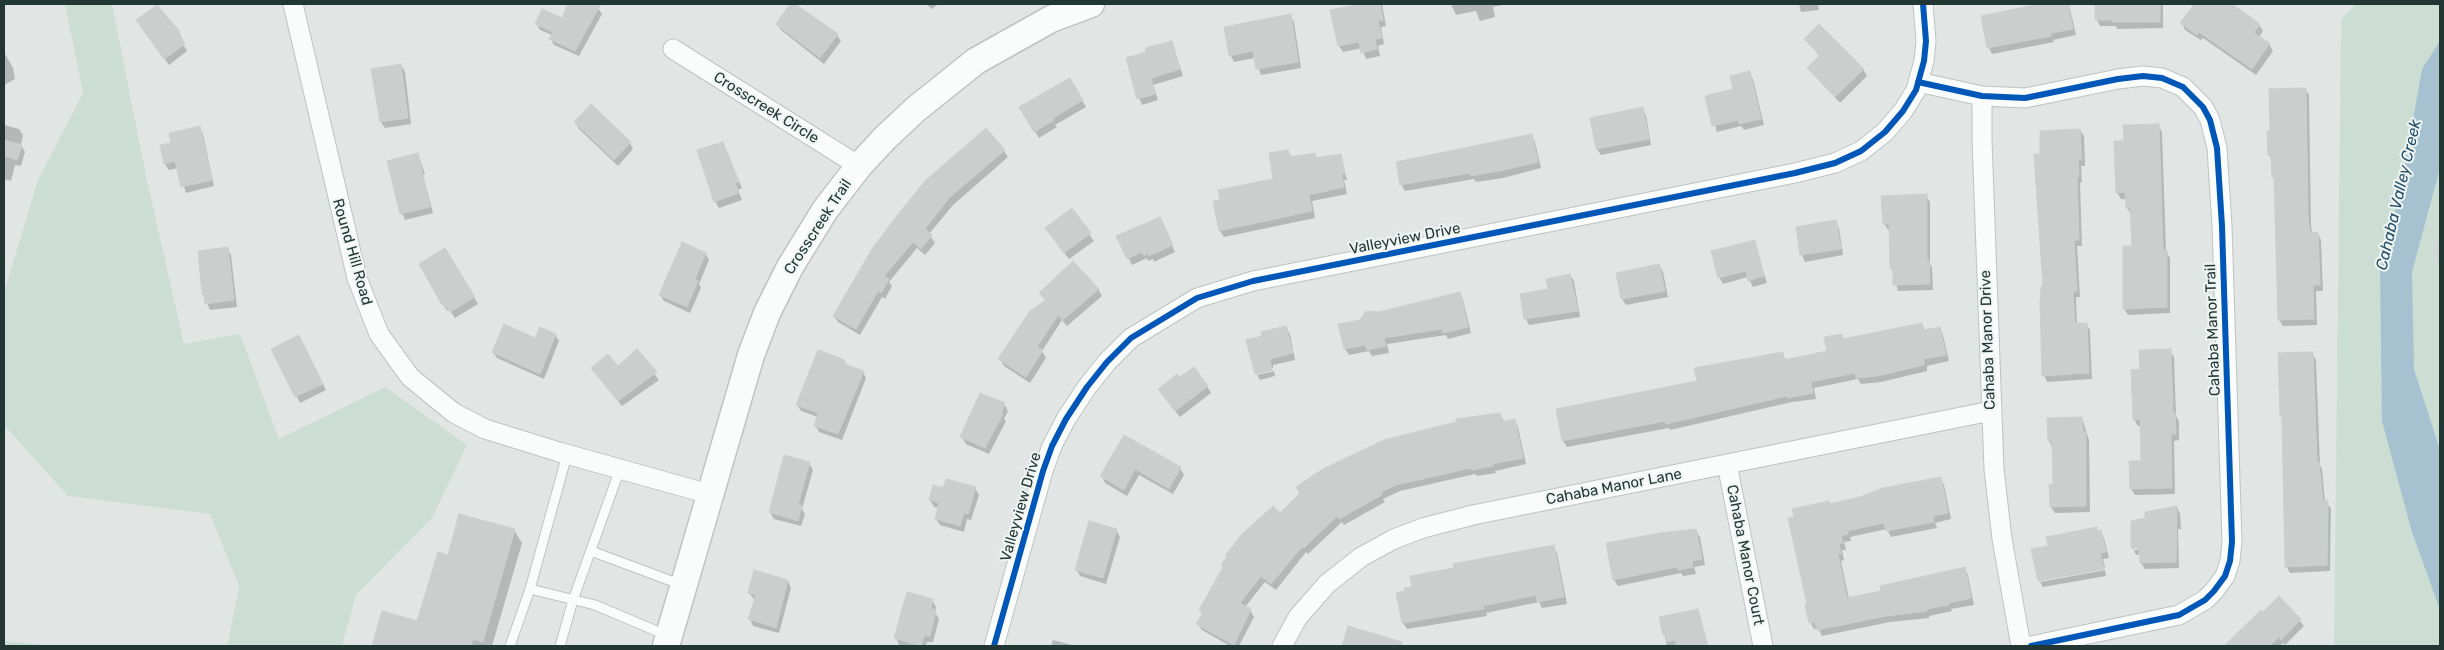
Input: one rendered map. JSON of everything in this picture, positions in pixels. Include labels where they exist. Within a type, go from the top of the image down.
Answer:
[{"type":"street","name":"Round Hill Road","points":[[293,4],[344,230],[359,286],[380,334],[410,377],[454,413],[485,429],[567,455],[710,494]]},
{"type":"street","name":"Crosscreek Trail","points":[[668,641],[751,355],[767,312],[802,246],[859,166],[916,109],[976,61],[1051,20],[1091,4]]},
{"type":"street","name":"Valleyview Drive","points":[[994,646],[1042,471],[1052,446],[1066,419],[1107,362],[1131,338],[1154,322],[1197,298],[1253,281],[1795,173],[1835,163],[1861,151],[1885,132],[1903,112],[1918,82],[1924,61],[1926,41],[1923,4]]},
{"type":"street","name":"Crosscreek Circle","points":[[673,49],[859,166]]},
{"type":"street","name":"Cahaba Manor Trail","points":[[1982,96],[2025,98],[2118,79],[2143,76],[2162,78],[2183,87],[2203,107],[2210,120],[2217,148],[2222,226],[2232,542],[2230,561],[2225,576],[2205,600],[2179,615],[2031,646]]},
{"type":"street","points":[[1918,82],[1982,96]]},
{"type":"street","name":"Cahaba Manor Drive","points":[[1982,96],[1994,469],[2002,538],[2021,646]]},
{"type":"street","name":"Cahaba Manor Lane","points":[[1282,646],[1298,617],[1327,584],[1361,557],[1394,539],[1423,528],[1473,515],[1991,411]]},
{"type":"street","name":"Cahaba Manor Court","points":[[1727,464],[1763,646]]},
{"type":"lane","points":[[510,646],[530,589],[567,455]]},
{"type":"lane","points":[[560,646],[573,600],[620,469]]},
{"type":"lane","points":[[591,551],[684,586]]},
{"type":"lane","points":[[530,589],[595,605],[631,619],[668,641]]},
{"type":"shaded area","points":[[2440,236],[2440,269],[2432,251]]},
{"type":"green space","points":[[65,4],[112,4],[147,180],[184,344],[240,334],[279,439],[385,387],[467,445],[432,518],[356,595],[342,646],[227,646],[239,586],[210,514],[68,496],[4,425],[4,292],[38,180],[83,93]]},
{"type":"green space","points":[[2356,4],[2440,4],[2440,236],[2432,251],[2440,269],[2440,646],[2334,646],[2341,20]]},
{"type":"green space","points":[[4,641],[56,646],[4,646]]},
{"type":"water","name":"Cahaba Valley Creek","points":[[2440,41],[2440,168],[2412,272],[2414,369],[2440,450],[2440,610],[2412,532],[2382,421],[2380,271],[2402,183],[2422,69]]},
{"type":"building","points":[[568,4],[601,4],[575,51],[549,39],[553,32],[535,24],[542,9],[562,18]]},
{"type":"building","points":[[790,4],[795,4],[838,34],[820,58],[776,24]]},
{"type":"building","points":[[1361,4],[1380,4],[1383,20],[1378,21],[1382,38],[1375,39],[1377,49],[1361,53],[1359,42],[1338,46],[1330,10]]},
{"type":"building","points":[[2040,4],[2068,4],[2073,29],[2051,33],[2051,36],[1987,48],[1981,16]]},
{"type":"building","points":[[2095,4],[2160,4],[2160,22],[2095,20]]},
{"type":"building","points":[[2194,4],[2232,4],[2260,24],[2254,33],[2270,43],[2252,69],[2199,32],[2197,35],[2180,23]]},
{"type":"building","points":[[157,5],[180,32],[178,34],[185,44],[164,59],[136,20]]},
{"type":"building","points":[[1291,14],[1298,62],[1256,69],[1253,51],[1229,56],[1224,27]]},
{"type":"building","points":[[1819,24],[1864,69],[1835,97],[1807,68],[1820,55],[1804,39]]},
{"type":"building","points":[[1172,41],[1180,69],[1151,78],[1155,94],[1137,99],[1126,58],[1146,52],[1145,48]]},
{"type":"building","points":[[401,64],[408,118],[380,122],[371,69]]},
{"type":"building","points":[[1750,71],[1761,119],[1739,124],[1738,120],[1712,126],[1705,96],[1733,89],[1730,76]]},
{"type":"building","points":[[1070,78],[1083,100],[1034,132],[1019,107]]},
{"type":"building","points":[[2306,88],[2308,217],[2310,233],[2318,232],[2320,285],[2313,285],[2314,319],[2278,320],[2274,177],[2272,178],[2271,155],[2268,155],[2267,131],[2270,131],[2269,89]]},
{"type":"building","points":[[591,104],[631,142],[614,160],[574,122]]},
{"type":"building","points":[[1643,107],[1649,139],[1596,149],[1590,118]]},
{"type":"building","points":[[2159,124],[2163,250],[2167,250],[2167,307],[2123,309],[2123,246],[2132,246],[2130,208],[2126,208],[2125,192],[2116,193],[2114,141],[2124,141],[2123,125]]},
{"type":"building","points":[[200,126],[212,180],[181,187],[175,161],[164,164],[160,145],[171,143],[169,133]]},
{"type":"building","points":[[986,128],[1005,150],[949,198],[925,229],[932,235],[921,249],[913,242],[884,276],[889,279],[881,293],[878,291],[856,329],[833,316],[872,249],[899,213],[926,180]]},
{"type":"building","points":[[2080,129],[2082,160],[2078,160],[2079,177],[2077,176],[2079,240],[2074,240],[2077,291],[2073,291],[2075,323],[2087,323],[2089,373],[2042,376],[2040,305],[2041,287],[2043,286],[2034,154],[2040,154],[2040,131]]},
{"type":"building","points":[[1532,134],[1538,162],[1471,176],[1470,173],[1400,185],[1396,162]]},
{"type":"building","points":[[4,140],[22,145],[17,160],[4,156]]},
{"type":"building","points":[[723,142],[739,182],[735,183],[739,193],[714,202],[697,150]]},
{"type":"building","points":[[1288,150],[1290,157],[1315,153],[1316,158],[1341,154],[1345,173],[1342,174],[1344,187],[1309,195],[1312,211],[1219,231],[1213,201],[1220,200],[1218,190],[1273,179],[1269,153]]},
{"type":"building","points":[[418,153],[430,207],[400,214],[387,161]]},
{"type":"building","points":[[1927,194],[1927,260],[1929,260],[1930,284],[1893,285],[1893,269],[1890,269],[1889,224],[1883,224],[1881,196]]},
{"type":"building","points":[[1072,208],[1091,233],[1064,253],[1045,228]]},
{"type":"building","points":[[1160,217],[1173,245],[1149,256],[1148,253],[1144,256],[1142,252],[1127,259],[1116,236]]},
{"type":"building","points":[[1836,220],[1841,249],[1800,255],[1796,227]]},
{"type":"building","points":[[1755,240],[1764,276],[1748,281],[1746,271],[1718,278],[1711,251]]},
{"type":"building","points":[[682,242],[706,253],[695,279],[698,281],[687,307],[659,295]]},
{"type":"building","points":[[228,247],[234,300],[205,304],[204,294],[202,294],[198,251]]},
{"type":"building","points":[[445,248],[475,297],[450,312],[444,304],[442,305],[419,264]]},
{"type":"building","points":[[1073,261],[1099,289],[1063,320],[1058,315],[1037,347],[1043,350],[1026,377],[998,359],[1030,311],[1046,300],[1039,293]]},
{"type":"building","points":[[1659,264],[1665,291],[1621,299],[1616,273]]},
{"type":"building","points":[[1570,274],[1578,311],[1524,319],[1520,294],[1548,289],[1546,279]]},
{"type":"building","points":[[1460,292],[1468,327],[1443,333],[1442,329],[1384,338],[1386,346],[1367,350],[1365,345],[1344,349],[1338,324],[1360,320],[1366,311],[1379,312]]},
{"type":"building","points":[[1922,323],[1924,330],[1940,327],[1946,355],[1924,359],[1924,365],[1877,376],[1856,378],[1855,373],[1811,382],[1813,393],[1788,398],[1787,396],[1666,424],[1665,421],[1562,441],[1556,409],[1697,381],[1694,368],[1783,352],[1784,360],[1827,351],[1824,337],[1842,334],[1843,339]]},
{"type":"building","points":[[504,324],[535,338],[540,327],[556,334],[540,374],[492,352]]},
{"type":"building","points":[[1286,326],[1293,353],[1270,359],[1272,370],[1255,374],[1246,340],[1262,336],[1261,332]]},
{"type":"building","points":[[299,335],[323,384],[295,397],[271,349]]},
{"type":"building","points":[[637,349],[657,372],[618,401],[591,368],[608,354],[618,366]]},
{"type":"building","points":[[2171,349],[2173,413],[2175,413],[2176,434],[2171,434],[2172,488],[2130,489],[2129,461],[2141,461],[2140,419],[2133,420],[2131,370],[2140,369],[2139,350]]},
{"type":"building","points":[[818,350],[845,360],[844,364],[864,371],[838,434],[814,426],[818,413],[796,405]]},
{"type":"building","points":[[2313,352],[2317,462],[2319,462],[2323,501],[2328,500],[2327,565],[2285,567],[2282,416],[2280,416],[2278,353]]},
{"type":"building","points":[[1194,367],[1208,386],[1175,411],[1158,389],[1177,374],[1180,377]]},
{"type":"building","points":[[980,393],[1005,403],[1001,413],[1003,414],[985,448],[960,437]]},
{"type":"building","points":[[1500,413],[1502,422],[1515,419],[1523,458],[1492,464],[1493,466],[1472,470],[1471,468],[1396,485],[1381,492],[1382,495],[1339,519],[1337,516],[1304,548],[1302,547],[1271,584],[1261,576],[1240,603],[1251,609],[1234,645],[1196,624],[1203,612],[1199,610],[1223,567],[1221,565],[1227,557],[1225,556],[1242,534],[1273,506],[1280,513],[1300,493],[1296,487],[1323,469],[1384,440],[1456,422],[1456,419]]},
{"type":"building","points":[[2082,417],[2083,432],[2086,432],[2086,506],[2050,507],[2049,484],[2053,484],[2052,441],[2048,441],[2047,418]]},
{"type":"building","points":[[1124,435],[1181,467],[1169,489],[1135,469],[1124,490],[1100,476]]},
{"type":"building","points":[[784,455],[810,462],[798,505],[802,506],[798,521],[769,512]]},
{"type":"building","points":[[1941,477],[1948,513],[1933,516],[1934,522],[1886,531],[1884,523],[1847,531],[1848,534],[1841,536],[1843,543],[1839,544],[1841,554],[1838,554],[1847,598],[1881,591],[1880,586],[1965,567],[1971,598],[1948,603],[1949,605],[1926,609],[1927,611],[1886,616],[1817,630],[1815,622],[1809,623],[1805,605],[1807,604],[1788,518],[1794,517],[1792,509],[1829,501],[1830,504],[1860,497],[1883,488]]},
{"type":"building","points":[[946,479],[976,487],[968,514],[964,513],[960,526],[935,519],[939,503],[929,500],[933,485],[943,488]]},
{"type":"building","points":[[2177,506],[2176,562],[2140,563],[2139,548],[2131,548],[2131,521],[2145,518],[2145,512]]},
{"type":"building","points":[[459,514],[515,529],[483,642],[473,639],[471,646],[372,646],[382,611],[417,621],[438,552],[448,555]]},
{"type":"building","points":[[1089,521],[1117,529],[1103,578],[1075,570]]},
{"type":"building","points":[[2097,527],[2097,531],[2101,530],[2106,552],[2100,553],[2104,569],[2038,581],[2031,549],[2048,546],[2046,537]]},
{"type":"building","points":[[1696,529],[1702,559],[1692,561],[1693,567],[1678,570],[1677,567],[1613,580],[1606,543],[1660,533]]},
{"type":"building","points":[[1554,545],[1564,597],[1537,602],[1536,595],[1483,606],[1484,609],[1402,623],[1396,593],[1405,591],[1404,588],[1412,587],[1410,576],[1454,568],[1453,564]]},
{"type":"building","points":[[754,570],[788,580],[776,628],[748,619],[756,595],[748,593]]},
{"type":"building","points":[[907,592],[933,599],[931,608],[936,611],[930,636],[924,636],[921,646],[894,638]]},
{"type":"building","points":[[2279,596],[2301,619],[2281,640],[2279,637],[2270,646],[2224,646],[2261,610],[2263,612]]},
{"type":"building","points":[[1698,609],[1708,646],[1676,646],[1675,640],[1667,642],[1666,634],[1663,635],[1659,617]]},
{"type":"building","points":[[1348,626],[1402,642],[1402,646],[1342,646]]},
{"type":"cycle path","points":[[994,646],[1043,471],[1052,446],[1066,419],[1087,387],[1107,362],[1131,338],[1197,298],[1253,281],[1795,173],[1835,163],[1861,151],[1885,132],[1903,111],[1916,90],[1924,61],[1926,41],[1923,4]]},
{"type":"cycle path","points":[[1918,82],[1982,96],[2025,98],[2118,79],[2143,76],[2162,78],[2183,87],[2203,107],[2210,120],[2217,148],[2222,226],[2232,542],[2230,561],[2225,576],[2205,600],[2179,615],[2031,646]]}]
